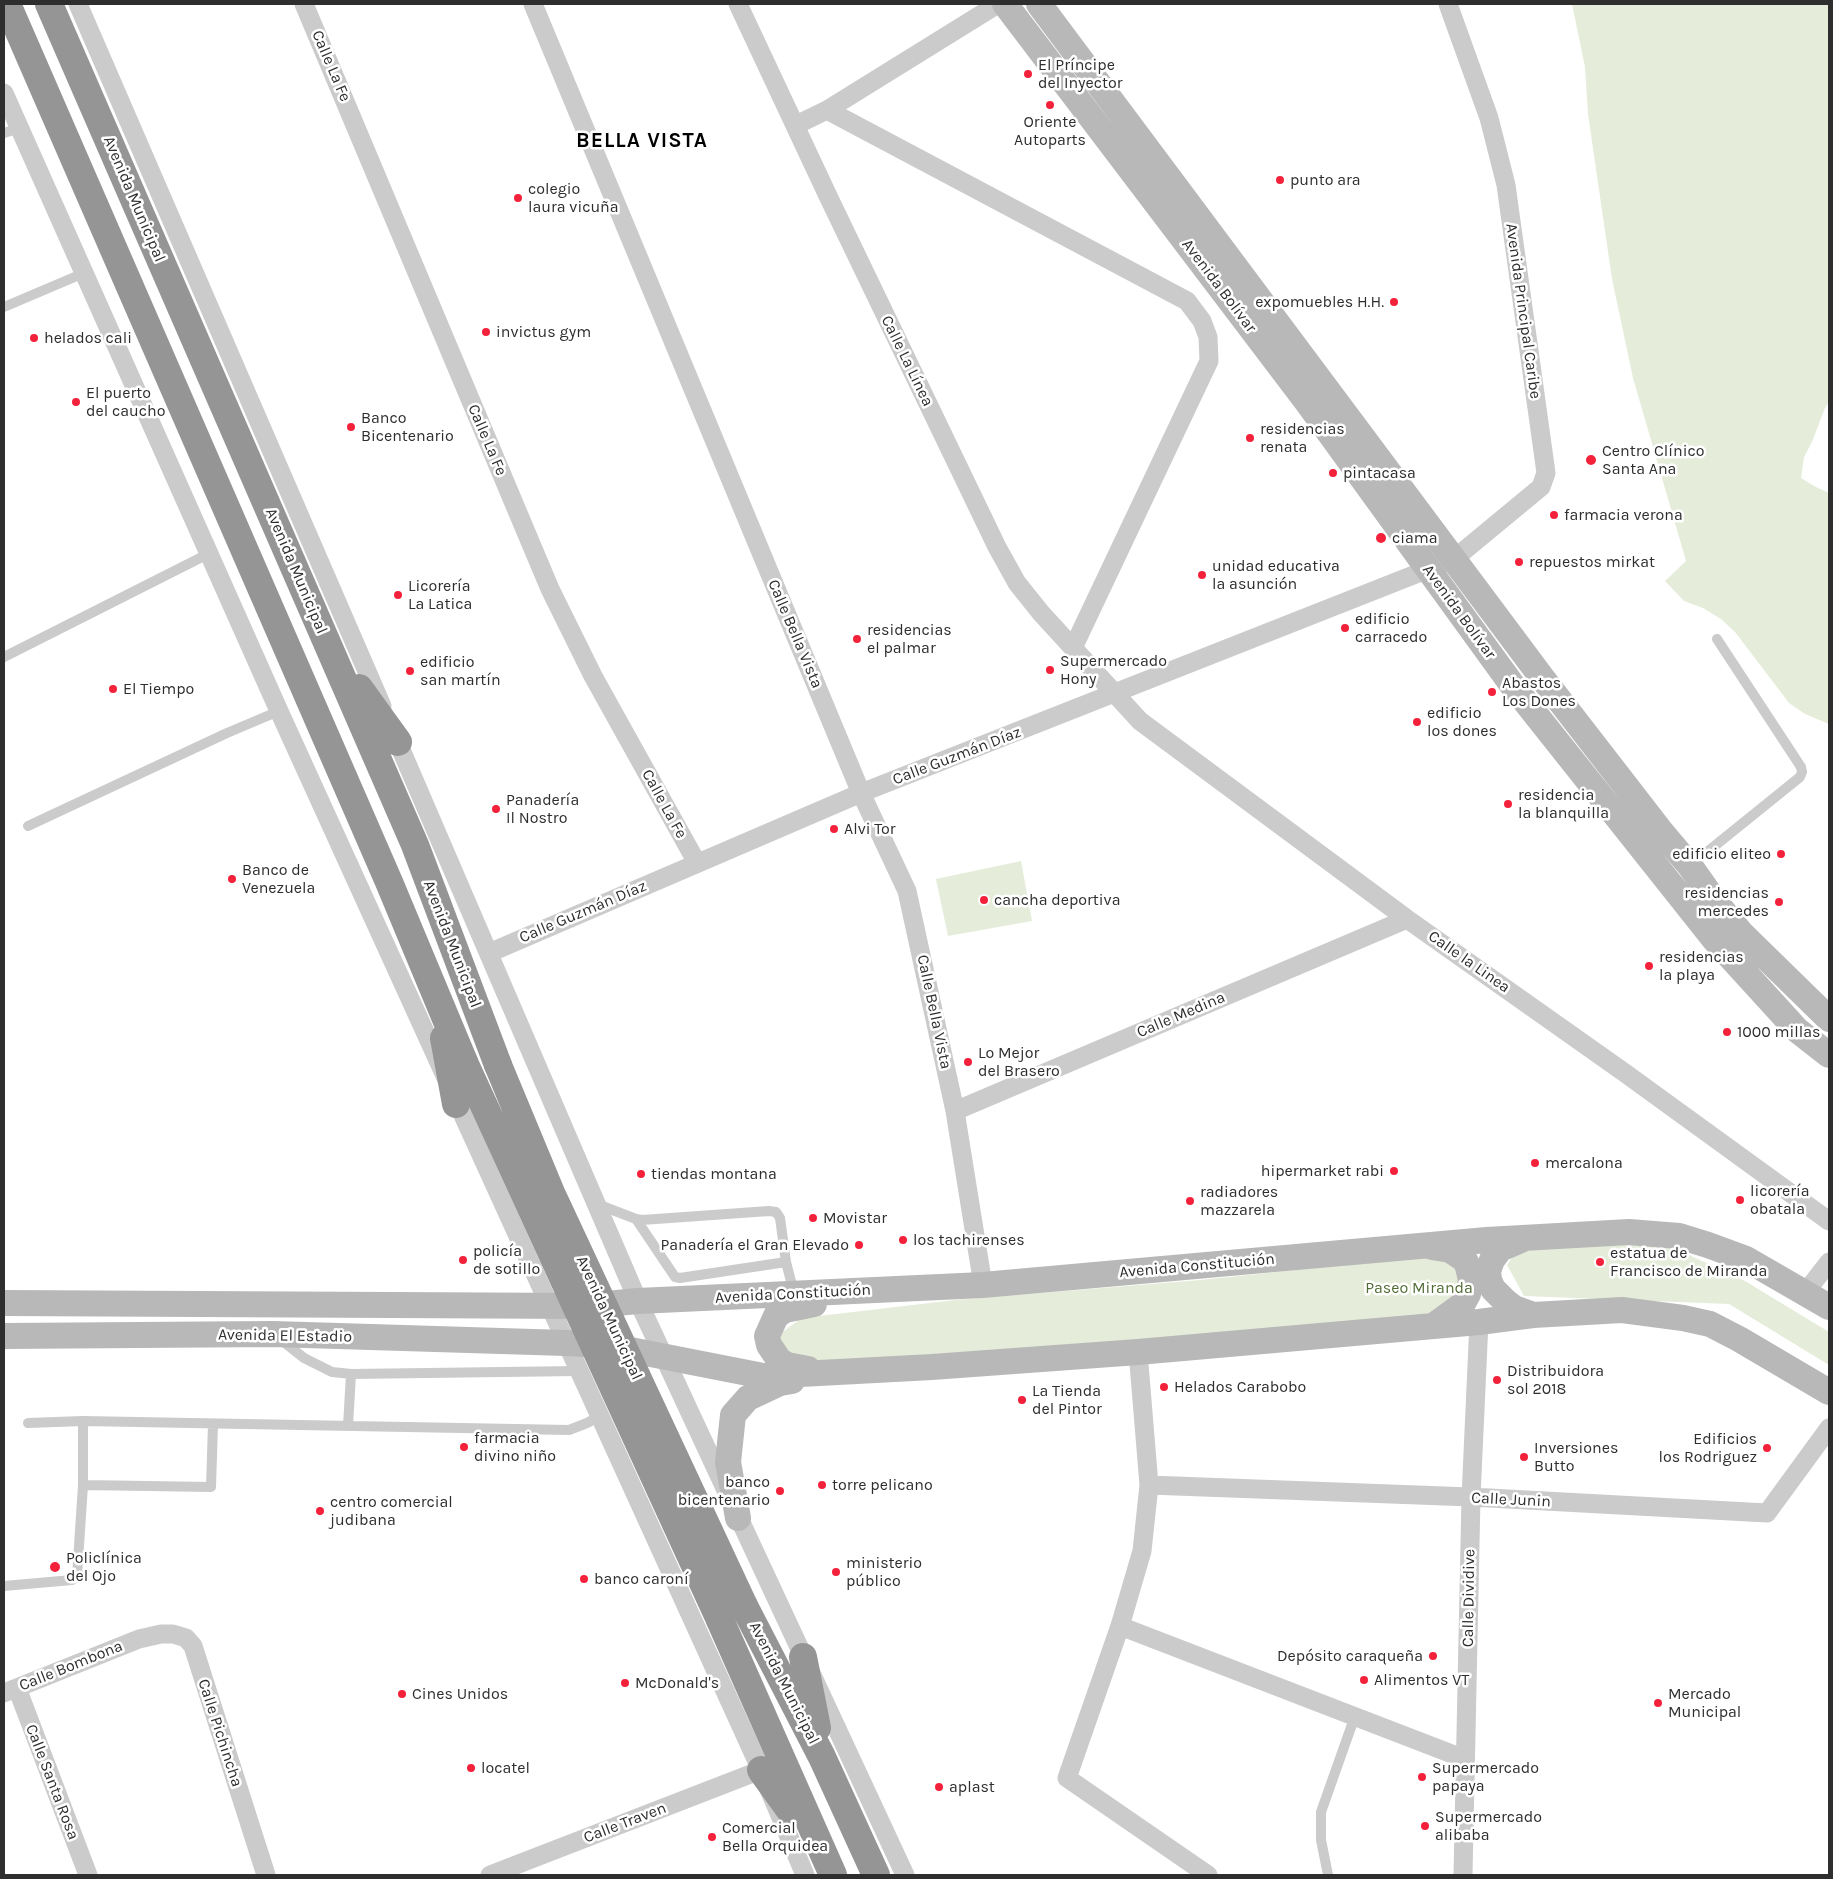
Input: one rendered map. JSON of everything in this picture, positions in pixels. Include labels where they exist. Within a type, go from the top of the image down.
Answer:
[{"type":"highway","name":"Avenida Municipal","points":[[7,4],[464,1062],[720,1620],[828,1866]]},
{"type":"highway","name":"Avenida Municipal","points":[[49,4],[415,845],[498,1066],[552,1195],[744,1606],[822,1757],[876,1875]]},
{"type":"highway","points":[[327,643],[398,742]]},
{"type":"highway","points":[[435,992],[456,1104]]},
{"type":"highway","points":[[803,1657],[822,1757]]},
{"type":"highway","points":[[760,1770],[828,1866]]},
{"type":"street","name":"Avenida Municipal","points":[[78,4],[638,1302],[904,1875]]},
{"type":"street","name":"Calle La Fe","points":[[304,4],[550,589],[593,676],[697,863]]},
{"type":"street","name":"Calle Bella Vista","points":[[533,4],[861,793],[907,891],[954,1111],[983,1285]]},
{"type":"street","name":"Calle La Línea","points":[[738,4],[997,547],[1017,583],[1041,614],[1115,694]]},
{"type":"street","points":[[796,125],[827,110],[998,4]]},
{"type":"street","name":"Avenida Bolívar","points":[[1005,4],[1307,402],[1513,686],[1714,939],[1797,1030],[1829,1055]]},
{"type":"street","name":"Avenida Bolívar","points":[[1039,4],[1454,558],[1714,900],[1741,933],[1829,1019]]},
{"type":"street","name":"Avenida Principal Caribe","points":[[1428,568],[1454,558],[1540,487],[1546,473],[1506,185],[1489,118],[1448,4]]},
{"type":"street","points":[[4,93],[12,131],[84,273],[208,554],[456,1104],[760,1770],[805,1875]]},
{"type":"street","points":[[827,110],[1187,301],[1202,321],[1208,337],[1209,360],[1073,648]]},
{"type":"street","name":"Calle Guzmán Díaz","points":[[489,953],[861,793],[1115,694],[1428,568]]},
{"type":"street","name":"Calle la Linea","points":[[1115,694],[1140,720],[1407,919],[1625,1073],[1829,1221]]},
{"type":"street","name":"Calle Medina","points":[[954,1111],[1407,919]]},
{"type":"street","name":"Avenida Constitución","points":[[548,1305],[585,1306],[983,1285],[1526,1237],[1629,1232],[1680,1236],[1746,1259],[1829,1307]]},
{"type":"street","points":[[1526,1237],[1500,1249],[1492,1260],[1488,1271],[1493,1289],[1499,1295],[1514,1308],[1533,1315]]},
{"type":"street","points":[[1426,1246],[1450,1250],[1465,1260],[1471,1280],[1468,1294],[1462,1305],[1436,1324]]},
{"type":"street","points":[[1805,1293],[1829,1262]]},
{"type":"street","points":[[843,1372],[806,1369],[788,1365],[779,1360],[769,1345],[767,1336],[776,1316],[785,1310],[800,1306],[983,1285]]},
{"type":"street","name":"Avenida El Estadio","points":[[4,1303],[548,1305]]},
{"type":"street","points":[[566,1343],[605,1345],[762,1376],[932,1367],[1138,1352],[1436,1324],[1479,1322],[1533,1315],[1622,1310],[1684,1318],[1710,1324],[1829,1392]]},
{"type":"street","name":"Calle Dividive","points":[[1463,1875],[1471,1498],[1479,1322]]},
{"type":"street","name":"Avenida El Estadio","points":[[4,1336],[273,1334],[566,1343]]},
{"type":"street","points":[[1138,1352],[1149,1485],[1142,1551],[1120,1626],[1067,1778],[1208,1875]]},
{"type":"street","points":[[738,1518],[728,1462],[734,1415],[748,1398],[780,1384],[843,1372]]},
{"type":"street","name":"Calle Junin","points":[[1149,1485],[1471,1498],[1767,1513],[1829,1428]]},
{"type":"street","points":[[1120,1626],[1465,1759]]},
{"type":"street","name":"Calle Pichincha","points":[[138,1639],[161,1634],[173,1634],[186,1638],[193,1646],[266,1875]]},
{"type":"street","name":"Calle Bombona","points":[[10,1691],[138,1639]]},
{"type":"street","name":"Calle Santa Rosa","points":[[10,1691],[88,1875]]},
{"type":"street","name":"Calle Traven","points":[[490,1875],[760,1770]]},
{"type":"lane","points":[[4,307],[84,273]]},
{"type":"lane","points":[[4,657],[208,554]]},
{"type":"lane","points":[[1690,866],[1800,777],[1802,772],[1801,767],[1717,639]]},
{"type":"lane","points":[[28,826],[227,733],[279,711]]},
{"type":"lane","points":[[597,1204],[636,1219],[776,1212],[780,1218],[786,1262],[794,1294]]},
{"type":"lane","points":[[636,1219],[671,1274],[675,1277],[680,1278],[786,1262]]},
{"type":"lane","points":[[273,1334],[304,1358],[332,1372],[351,1374],[579,1371]]},
{"type":"lane","points":[[348,1426],[351,1374]]},
{"type":"lane","points":[[28,1423],[83,1421],[569,1430],[600,1416]]},
{"type":"lane","points":[[4,1586],[72,1580],[77,1576],[83,1421]]},
{"type":"lane","points":[[82,1485],[211,1487],[213,1424]]},
{"type":"lane","points":[[1328,1875],[1321,1840],[1322,1812],[1355,1716]]},
{"type":"green space","points":[[1572,4],[1829,4],[1829,402],[1804,457],[1801,478],[1829,493],[1829,724],[1805,714],[1789,703],[1735,632],[1721,619],[1703,608],[1684,601],[1665,581],[1686,561],[1633,378],[1612,279],[1588,114],[1585,67]]},
{"type":"green space","name":"cancha deportiva","points":[[1021,861],[1032,921],[948,936],[936,879]]},
{"type":"green space","name":"Paseo Miranda","points":[[1592,1239],[1674,1248],[1745,1281],[1829,1332],[1829,1365],[1729,1304],[1524,1296],[1507,1265],[1520,1246]]},
{"type":"green space","name":"Paseo Miranda","points":[[1432,1256],[1455,1264],[1462,1279],[1458,1295],[1442,1314],[1270,1332],[798,1363],[781,1351],[781,1333],[802,1318],[955,1300],[1200,1280]]},
{"type":"place","name":"El Príncipe del Inyector","points":[[1028,74]]},
{"type":"place","name":"Oriente Autoparts","points":[[1050,105]]},
{"type":"place","name":"punto ara","points":[[1280,180]]},
{"type":"place","name":"colegio laura vicuña","points":[[518,198]]},
{"type":"place","name":"expomuebles H.H.","points":[[1394,302]]},
{"type":"place","name":"invictus gym","points":[[486,332]]},
{"type":"place","name":"helados cali","points":[[34,338]]},
{"type":"place","name":"El puerto del caucho","points":[[76,402]]},
{"type":"place","name":"Banco Bicentenario","points":[[351,427]]},
{"type":"place","name":"residencias renata","points":[[1250,438]]},
{"type":"place","name":"Centro Clínico Santa Ana","points":[[1591,460]]},
{"type":"place","name":"pintacasa","points":[[1333,473]]},
{"type":"place","name":"farmacia verona","points":[[1554,515]]},
{"type":"place","name":"ciama","points":[[1381,538]]},
{"type":"place","name":"repuestos mirkat","points":[[1519,562]]},
{"type":"place","name":"unidad educativa la asunción","points":[[1202,575]]},
{"type":"place","name":"Licorería La Latica","points":[[398,595]]},
{"type":"place","name":"edificio carracedo","points":[[1345,628]]},
{"type":"place","name":"residencias el palmar","points":[[857,639]]},
{"type":"place","name":"Supermercado Hony","points":[[1050,670]]},
{"type":"place","name":"edificio san martín","points":[[410,671]]},
{"type":"place","name":"El Tiempo","points":[[113,689]]},
{"type":"place","name":"Abastos Los Dones","points":[[1492,692]]},
{"type":"place","name":"edificio los dones","points":[[1417,722]]},
{"type":"place","name":"residencia la blanquilla","points":[[1508,804]]},
{"type":"place","name":"Panadería Il Nostro","points":[[496,809]]},
{"type":"place","name":"Alvi Tor","points":[[834,829]]},
{"type":"place","name":"edificio eliteo","points":[[1781,854]]},
{"type":"place","name":"Banco de Venezuela","points":[[232,879]]},
{"type":"place","name":"cancha deportiva","points":[[984,900]]},
{"type":"place","name":"residencias mercedes","points":[[1779,902]]},
{"type":"place","name":"residencias la playa","points":[[1649,966]]},
{"type":"place","name":"1000 millas","points":[[1727,1032]]},
{"type":"place","name":"Lo Mejor del Brasero","points":[[968,1062]]},
{"type":"place","name":"mercalona","points":[[1535,1163]]},
{"type":"place","name":"hipermarket rabi","points":[[1394,1171]]},
{"type":"place","name":"tiendas montana","points":[[641,1174]]},
{"type":"place","name":"licorería obatala","points":[[1740,1200]]},
{"type":"place","name":"radiadores mazzarela","points":[[1190,1201]]},
{"type":"place","name":"Movistar","points":[[813,1218]]},
{"type":"place","name":"los tachirenses","points":[[903,1240]]},
{"type":"place","name":"Panadería el Gran Elevado","points":[[859,1245]]},
{"type":"place","name":"policía de sotillo","points":[[463,1260]]},
{"type":"place","name":"estatua de Francisco de Miranda","points":[[1600,1262]]},
{"type":"place","name":"Distribuidora sol 2018","points":[[1497,1380]]},
{"type":"place","name":"Helados Carabobo","points":[[1164,1387]]},
{"type":"place","name":"La Tienda del Pintor","points":[[1022,1400]]},
{"type":"place","name":"farmacia divino niño","points":[[464,1447]]},
{"type":"place","name":"Edificios los Rodriguez","points":[[1767,1448]]},
{"type":"place","name":"Inversiones Butto","points":[[1524,1457]]},
{"type":"place","name":"torre pelicano","points":[[822,1485]]},
{"type":"place","name":"banco bicentenario","points":[[780,1491]]},
{"type":"place","name":"centro comercial judibana","points":[[320,1511]]},
{"type":"place","name":"Policlínica del Ojo","points":[[55,1567]]},
{"type":"place","name":"ministerio público","points":[[836,1572]]},
{"type":"place","name":"banco caroní","points":[[584,1579]]},
{"type":"place","name":"Depósito caraqueña","points":[[1433,1656]]},
{"type":"place","name":"Alimentos VT","points":[[1364,1680]]},
{"type":"place","name":"McDonald's","points":[[625,1683]]},
{"type":"place","name":"Cines Unidos","points":[[402,1694]]},
{"type":"place","name":"Mercado Municipal","points":[[1658,1703]]},
{"type":"place","name":"locatel","points":[[471,1768]]},
{"type":"place","name":"Supermercado papaya","points":[[1422,1777]]},
{"type":"place","name":"aplast","points":[[939,1787]]},
{"type":"place","name":"Supermercado alibaba","points":[[1425,1826]]},
{"type":"place","name":"Comercial Bella Orquidea","points":[[712,1837]]},
{"type":"district","name":"BELLA VISTA","points":[[642,141]]}]
